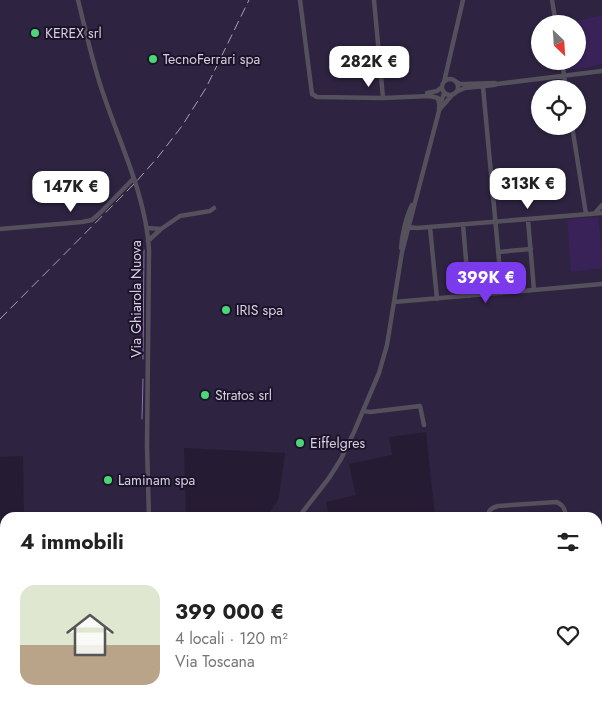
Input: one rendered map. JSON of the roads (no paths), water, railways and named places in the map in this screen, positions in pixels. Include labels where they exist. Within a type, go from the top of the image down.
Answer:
[{"type":"street","name":"Via Ghiarola Nuova","points":[[78,0],[93,63],[133,178],[147,228],[147,447],[150,512]]},
{"type":"street","points":[[300,0],[312,94],[317,97],[383,98],[422,95],[444,89]]},
{"type":"street","points":[[374,0],[383,98]]},
{"type":"street","points":[[430,96],[441,94],[444,89],[447,66],[449,65],[464,0]]},
{"type":"street","points":[[552,0],[554,15]]},
{"type":"street","points":[[438,110],[454,93],[457,85],[453,81],[449,65]]},
{"type":"street","points":[[563,70],[565,80]]},
{"type":"street","points":[[444,89],[449,95],[465,88],[602,70]]},
{"type":"street","points":[[302,512],[339,462],[364,411],[379,373],[387,345],[402,252],[438,110],[448,80],[460,84],[497,84]]},
{"type":"street","points":[[483,87],[502,293]]},
{"type":"street","points":[[422,95],[438,98],[438,110]]},
{"type":"street","points":[[573,135],[586,214]]},
{"type":"street","points":[[0,229],[92,220],[133,178]]},
{"type":"street","points":[[402,252],[401,244],[409,212],[414,202]]},
{"type":"street","points":[[595,213],[602,205]]},
{"type":"street","points":[[148,241],[161,229],[182,215],[210,211],[214,208]]},
{"type":"street","points":[[403,236],[408,227],[409,212]]},
{"type":"street","points":[[408,227],[417,228],[528,220],[602,213]]},
{"type":"street","points":[[528,220],[534,290]]},
{"type":"street","points":[[463,224],[469,296]]},
{"type":"street","points":[[430,227],[437,298]]},
{"type":"street","points":[[147,228],[161,229]]},
{"type":"street","points":[[498,252],[531,249]]},
{"type":"street","points":[[394,302],[602,284]]},
{"type":"street","points":[[364,411],[370,412],[420,406],[424,425]]},
{"type":"street","points":[[488,512],[498,506],[556,502],[560,503],[564,512]]},
{"type":"waterway","points":[[143,359],[144,250]]},
{"type":"waterway","points":[[142,419],[143,379]]},
{"type":"railway","points":[[0,319],[135,183],[158,157],[182,126],[206,88],[249,0]]},
{"type":"place","name":"KEREX srl","points":[[35,33]]},
{"type":"place","name":"TecnoFerrari spa","points":[[153,59]]},
{"type":"place","name":"IRIS spa","points":[[226,310]]},
{"type":"place","name":"Stratos srl","points":[[205,395]]},
{"type":"place","name":"Eiffelgres","points":[[300,443]]},
{"type":"place","name":"Laminam spa","points":[[108,480]]}]
